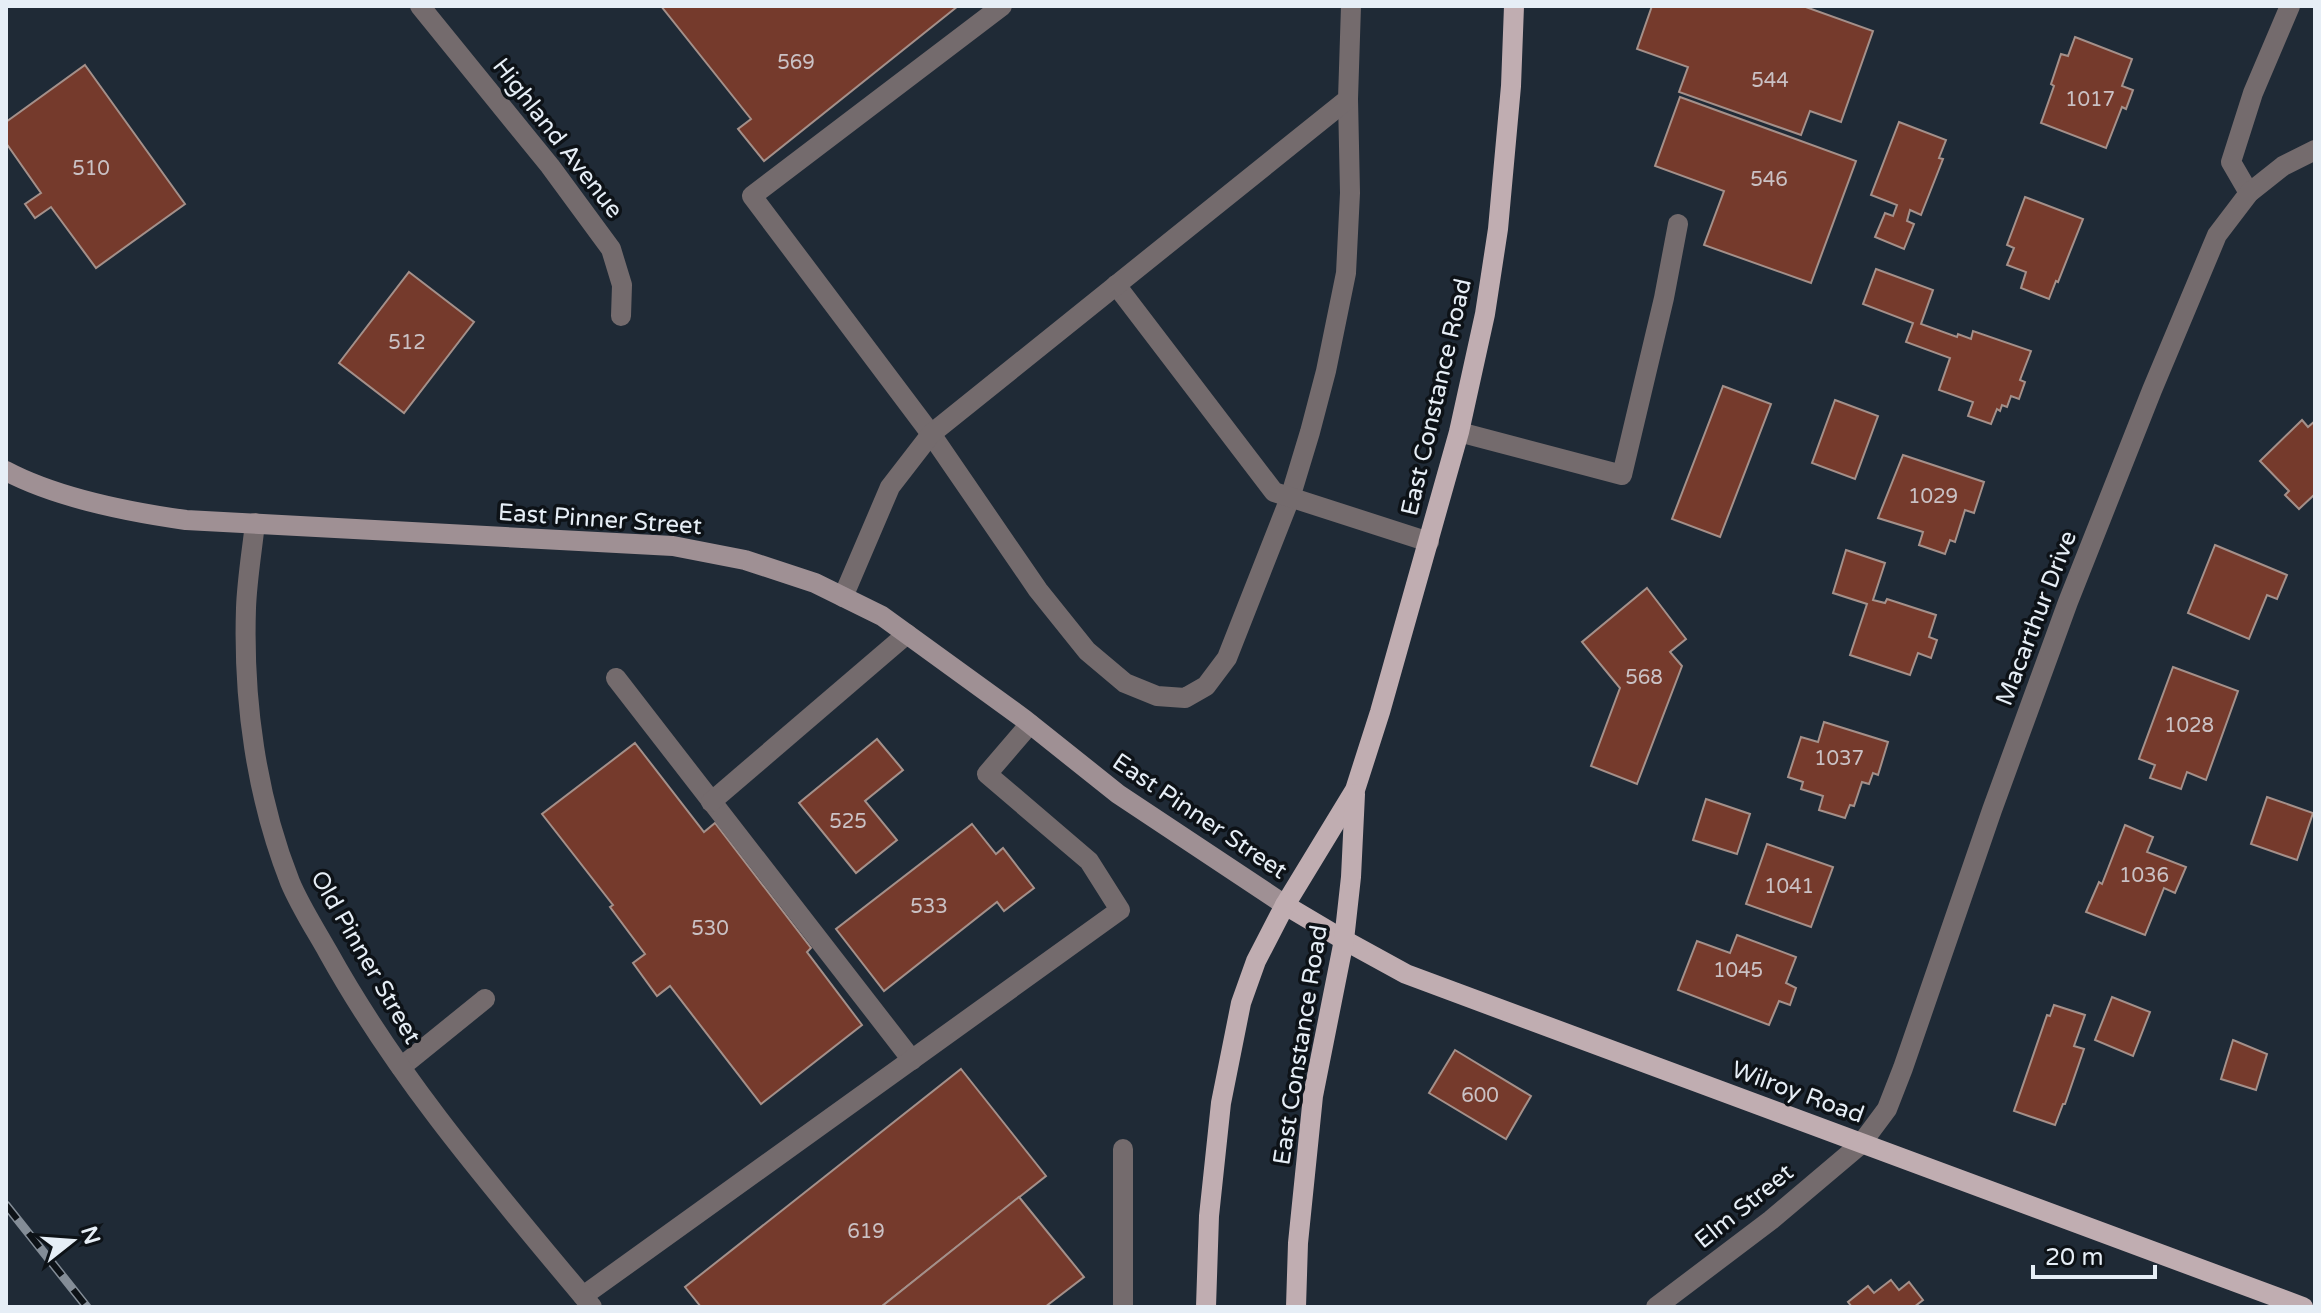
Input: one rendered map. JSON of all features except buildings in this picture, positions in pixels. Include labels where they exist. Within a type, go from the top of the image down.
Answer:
[{"type":"main road","name":"East Constance Road","points":[[1296,1307],[1298,1243],[1313,1096],[1344,940],[1355,790],[1429,542],[1459,432],[1485,314],[1498,229],[1511,86],[1514,6]]},
{"type":"main road","name":"East Pinner Street","points":[[6,471],[83,500],[156,516],[673,546],[745,560],[815,583],[882,616],[1030,724],[1118,794],[1285,905]]},
{"type":"main road","name":"East Constance Road","points":[[1206,1307],[1209,1216],[1221,1103],[1241,1003],[1256,961],[1285,905],[1355,790]]},
{"type":"main road","name":"Wilroy Road","points":[[1285,905],[1406,974],[2303,1307]]},
{"type":"street","name":"Highland Avenue","points":[[420,6],[550,166],[611,249],[622,285],[621,316]]},
{"type":"street","points":[[1002,6],[752,196],[931,434],[1038,590],[1087,651],[1125,683],[1157,696],[1185,698],[1206,686],[1227,658],[1290,498],[1326,371],[1346,273],[1350,193],[1348,99],[1351,6]]},
{"type":"street","points":[[2249,193],[2231,162],[2253,93],[2290,6]]},
{"type":"street","points":[[843,597],[890,487],[931,434],[1348,99]]},
{"type":"street","name":"Macarthur Drive","points":[[1861,1144],[1887,1109],[2068,602],[2217,235],[2249,193],[2283,166],[2315,150]]},
{"type":"street","points":[[1459,432],[1622,475],[1664,298],[1678,224]]},
{"type":"street","points":[[1116,285],[1274,492],[1429,542]]},
{"type":"street","name":"Old Pinner Street","points":[[255,523],[246,607],[247,690],[262,787],[291,885],[351,994],[421,1097],[588,1302]]},
{"type":"street","points":[[711,802],[907,634]]},
{"type":"street","points":[[616,678],[912,1060]]},
{"type":"street","points":[[588,1302],[912,1060],[1120,910],[1089,861],[987,774],[1030,724]]},
{"type":"street","points":[[401,1067],[485,999]]},
{"type":"street","name":"Elm Street","points":[[1656,1307],[1771,1220],[1861,1144]]},
{"type":"street","points":[[1123,1149],[1123,1307]]},
{"type":"railway","points":[[6,1205],[87,1307]]}]
